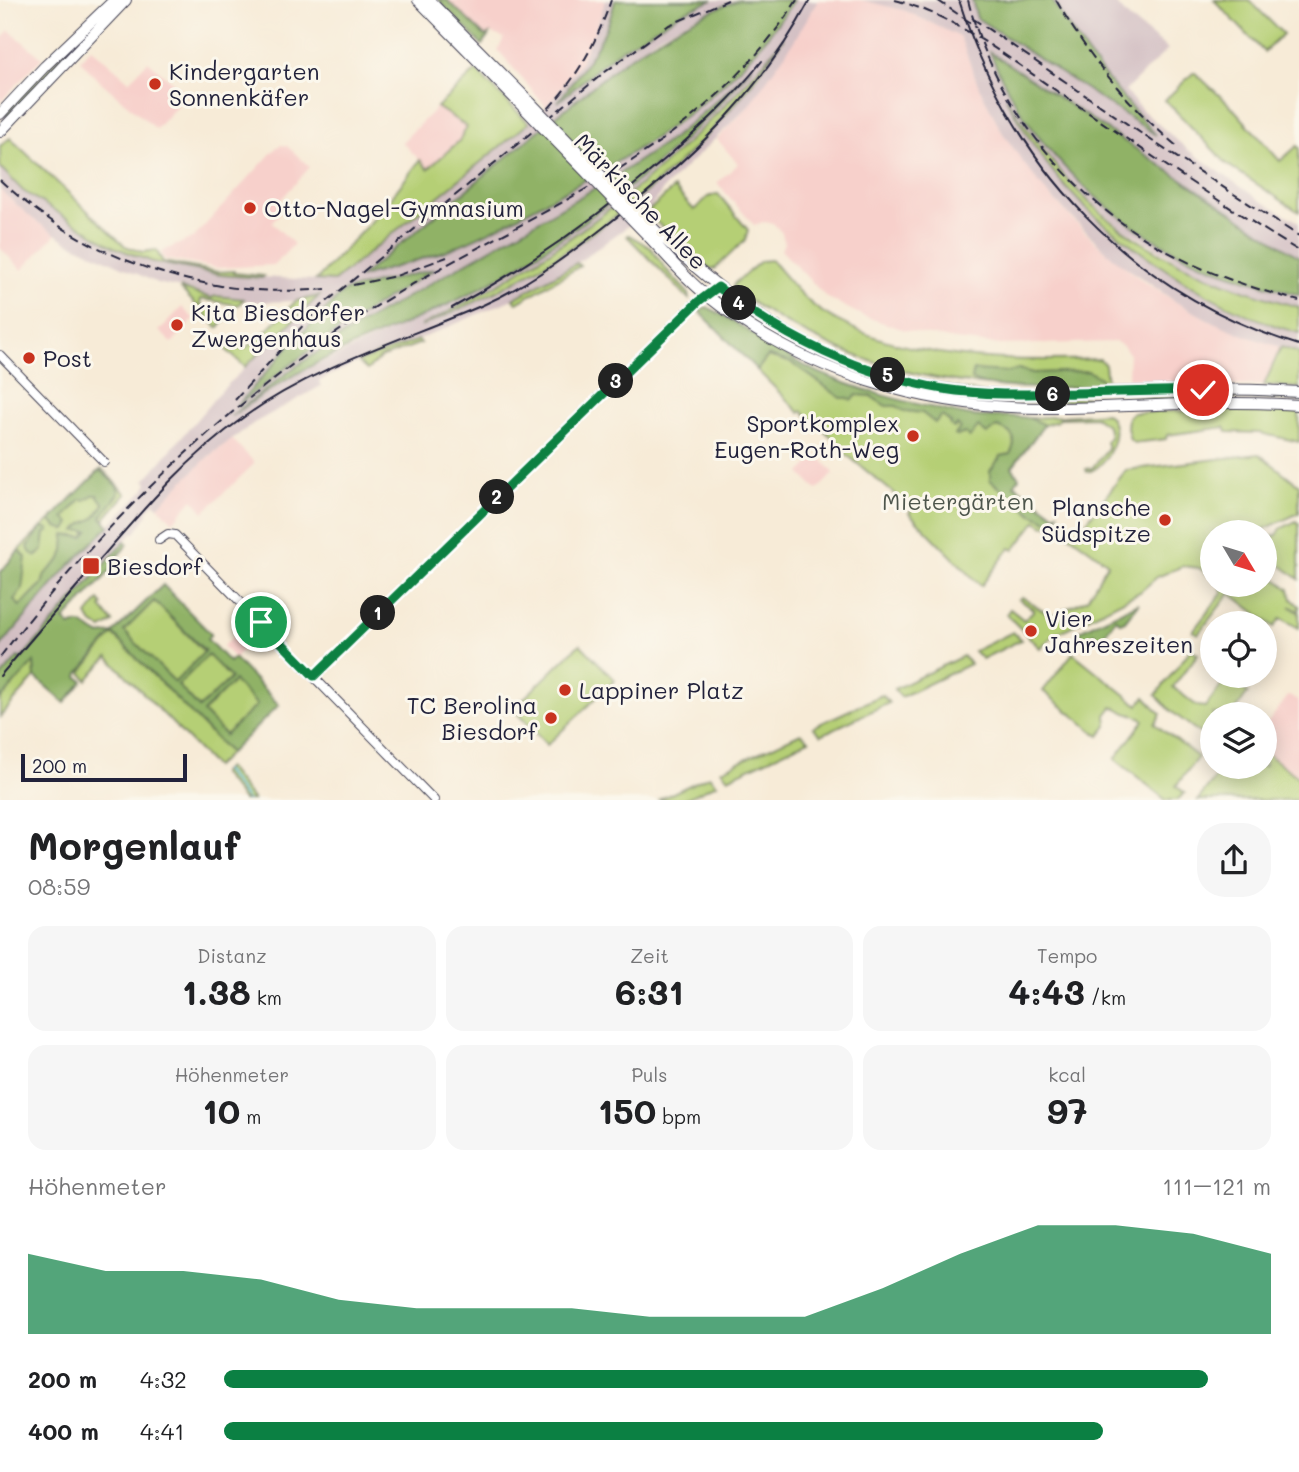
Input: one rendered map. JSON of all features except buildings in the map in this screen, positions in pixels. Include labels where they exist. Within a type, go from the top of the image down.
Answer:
[{"type":"main road","points":[[0,114],[45,65],[114,0]]},
{"type":"main road","points":[[0,132],[126,0]]},
{"type":"main road","name":"Märkische Allee","points":[[418,0],[475,52]]},
{"type":"main road","name":"Märkische Allee","points":[[429,0],[484,62],[652,234],[704,296],[755,330],[805,358],[887,389],[985,406],[1050,408],[1228,402],[1299,405]]},
{"type":"main road","name":"Märkische Allee","points":[[652,234],[752,313],[805,344],[856,365],[910,381],[944,389],[987,393],[1239,390],[1299,392]]},
{"type":"main road","points":[[704,296],[715,285]]},
{"type":"main road","points":[[1118,393],[1119,405]]},
{"type":"street","points":[[314,676],[704,296]]},
{"type":"street","points":[[0,355],[104,462]]},
{"type":"street","points":[[159,540],[168,534],[175,535],[434,800]]},
{"type":"shaded area","points":[[447,0],[605,0],[580,63],[546,107],[498,50],[504,38],[491,33],[485,36]]},
{"type":"shaded area","points":[[605,0],[615,0],[593,53],[561,99],[616,53],[681,13],[713,0],[739,0],[695,17],[658,36],[620,64],[361,277],[447,250],[493,230],[606,169],[675,126],[706,100],[737,72],[767,39],[794,0],[818,0],[792,44],[747,108],[665,187],[646,213],[577,263],[524,294],[432,334],[358,362],[319,381],[321,386],[254,423],[209,456],[158,506],[154,503],[135,533],[132,533],[21,660],[17,657],[0,678],[0,647],[67,568],[144,490],[148,483],[145,480],[220,392],[318,297],[296,301],[259,302],[211,298],[191,290],[157,283],[66,241],[33,219],[0,190],[0,167],[23,191],[116,248],[140,258],[221,275],[334,281],[546,107],[580,63]],"holes":[[[776,48],[740,98],[708,133],[637,198],[544,266],[432,321],[498,285],[599,219],[733,99]],[[747,72],[733,90],[684,139],[565,235],[422,317],[294,375],[241,410],[421,288],[616,176],[673,138]],[[430,271],[364,311],[288,364],[240,403],[291,344],[407,278]]]},
{"type":"shaded area","points":[[818,0],[861,0],[876,3],[906,11],[960,37],[979,87],[1002,132],[1046,192],[1095,242],[1144,282],[1176,302],[1213,322],[1281,347],[1264,385],[1136,388],[1136,383],[1129,382],[1128,377],[1129,353],[1116,342],[1001,345],[955,340],[905,330],[863,316],[826,297],[781,250],[784,243],[782,233],[773,223],[754,225],[717,183],[738,164],[717,139],[747,108]]},
{"type":"shaded area","points":[[861,0],[972,0],[977,18],[1155,135],[1112,87],[1070,31],[1052,0],[1112,0],[1129,18],[1168,49],[1125,91],[1142,110],[1187,149],[1261,201],[1299,222],[1299,257],[991,53],[1000,77],[1026,121],[1052,155],[1105,204],[1137,228],[1177,252],[1210,267],[1299,295],[1299,307],[1233,287],[1197,272],[1121,227],[1078,191],[1010,106],[1024,132],[1054,172],[1089,211],[1181,280],[1256,319],[1299,333],[1299,353],[1213,322],[1176,302],[1113,258],[1046,192],[1002,132],[979,87],[960,37],[906,11]]},
{"type":"shaded area","points":[[9,30],[42,58],[0,102],[0,41]]},
{"type":"shaded area","points":[[91,48],[129,81],[148,61],[187,95],[156,129],[94,76],[80,60]]},
{"type":"shaded area","name":"Otto-Nagel-Gymnasium","points":[[437,107],[467,127],[459,141],[428,169],[402,142]]},
{"type":"shaded area","name":"Otto-Nagel-Gymnasium","points":[[287,146],[310,167],[277,204],[282,210],[272,223],[294,244],[274,265],[218,268],[164,259],[161,252],[194,237],[277,147]]},
{"type":"shaded area","points":[[0,190],[33,219],[56,234],[22,270],[0,248]]},
{"type":"shaded area","name":"Kita Biesdorfer Zwergenhaus","points":[[182,307],[194,319],[172,343],[159,331]]},
{"type":"shaded area","points":[[232,439],[255,463],[204,512],[193,499],[173,522],[158,506],[203,461]]},
{"type":"shaded area","points":[[818,455],[834,473],[817,490],[800,473]]},
{"type":"shaded area","points":[[247,623],[258,635],[234,658],[223,646]]},
{"type":"shaded area","points":[[1289,695],[1299,701],[1299,778],[1277,761],[1277,710]]},
{"type":"green space","points":[[120,0],[10,119],[5,114],[60,56]]},
{"type":"green space","points":[[438,0],[447,0],[485,36],[490,34],[482,45]]},
{"type":"green space","points":[[615,0],[713,0],[681,13],[616,53],[558,102],[600,41]]},
{"type":"green space","points":[[739,0],[794,0],[747,60],[694,110],[603,170],[477,238],[434,255],[359,278],[620,64],[677,28]]},
{"type":"green space","points":[[972,0],[1052,0],[1100,70],[1156,135],[977,18]]},
{"type":"green space","points":[[1214,0],[1249,0],[1283,34],[1264,52]]},
{"type":"green space","points":[[784,38],[746,91],[707,135],[634,202],[553,259],[510,284],[421,326],[525,268],[619,202],[705,126]]},
{"type":"green space","points":[[990,52],[1299,257],[1299,295],[1191,259],[1147,235],[1118,215],[1091,193],[1042,142],[1004,83]]},
{"type":"green space","points":[[753,65],[725,98],[661,161],[550,246],[475,291],[315,364],[277,385],[231,416],[292,369],[357,326],[616,176],[673,138]]},
{"type":"green space","points":[[476,71],[529,123],[334,281],[316,280],[379,213],[420,160],[428,169],[459,141],[467,127],[437,107]]},
{"type":"green space","points":[[1194,72],[1231,106],[1280,161],[1297,146],[1299,148],[1299,212],[1228,165],[1165,100]]},
{"type":"green space","points":[[1006,98],[1058,169],[1101,213],[1152,249],[1180,264],[1239,289],[1299,307],[1299,333],[1251,316],[1205,294],[1162,267],[1100,221],[1053,171],[1032,143]]},
{"type":"green space","points":[[10,138],[125,246],[142,252],[156,250],[163,262],[218,272],[234,271],[264,276],[221,275],[153,262],[116,248],[23,191],[0,167],[0,146]]},
{"type":"green space","points":[[674,188],[694,210],[708,197],[718,194],[748,230],[745,240],[715,269],[709,269],[646,213]]},
{"type":"green space","points":[[627,236],[651,248],[689,294],[689,299]]},
{"type":"green space","points":[[771,260],[816,308],[855,329],[888,341],[958,356],[1030,360],[1100,359],[1105,365],[1107,382],[1083,388],[968,383],[927,376],[850,353],[812,337],[736,292],[733,286],[735,283],[761,261]]},
{"type":"green space","points":[[577,263],[580,266],[517,303],[513,299]]},
{"type":"green space","points":[[435,269],[333,334],[236,407],[291,344],[344,291]]},
{"type":"green space","points":[[180,288],[211,298],[216,296],[244,299],[238,305],[201,299],[200,305],[230,315],[218,328]]},
{"type":"green space","points":[[319,296],[245,367],[219,343],[243,349],[256,341],[296,301]]},
{"type":"green space","points":[[722,299],[760,324],[854,368],[1007,398],[1104,397],[1104,400],[1008,403],[969,400],[893,384],[821,358],[753,322]]},
{"type":"green space","points":[[707,307],[803,365],[862,389],[966,415],[1036,420],[1044,425],[1012,467],[1019,478],[1014,485],[1055,515],[1059,512],[1054,522],[1032,514],[990,480],[990,471],[1001,456],[1010,454],[1013,448],[1014,440],[1007,431],[997,427],[987,434],[978,427],[970,437],[965,433],[957,436],[955,435],[960,428],[957,425],[954,428],[942,416],[935,423],[922,413],[886,406],[870,396],[857,395],[852,401],[841,398],[792,363],[768,356],[757,370],[698,310]]},
{"type":"green space","points":[[418,340],[421,343],[380,358],[367,370],[358,362]]},
{"type":"green space","points":[[1281,347],[1299,353],[1299,388],[1264,385]]},
{"type":"green space","name":"Mietergärten","points":[[773,350],[827,377],[902,402],[970,417],[1034,418],[1106,413],[1114,428],[1112,447],[1101,464],[1087,472],[1086,469],[1092,468],[1108,448],[1108,426],[1095,417],[1060,418],[1044,425],[1012,467],[1019,478],[1014,484],[1058,517],[1052,524],[1044,526],[1036,521],[1014,550],[1010,548],[981,586],[909,513],[914,505],[907,504],[841,450],[843,447],[802,411],[800,413],[757,370]]},
{"type":"green space","points":[[1018,369],[1033,373],[1088,371],[1102,379],[1104,385],[1015,387],[996,386],[971,379],[974,370],[1009,372]]},
{"type":"green space","points":[[1260,394],[1299,396],[1299,400],[1220,398],[1132,402],[1132,398]]},
{"type":"green space","points":[[1233,409],[1299,412],[1299,442],[1260,433],[1227,432],[1225,427],[1167,435],[1166,439],[1134,443],[1130,440],[1127,428],[1128,417],[1132,413]]},
{"type":"green space","points":[[1259,454],[1299,485],[1299,513],[1278,523],[1278,520],[1200,520],[1200,569],[1183,566],[1157,577],[1140,592],[1054,635],[1040,648],[1007,613],[1010,609],[1024,620],[1034,610],[1019,599],[1022,597],[1051,616],[1087,599],[1108,563],[1061,529],[1065,523],[1077,534],[1126,470]]},
{"type":"green space","points":[[102,469],[126,494],[25,612],[0,586],[0,573],[19,550]]},
{"type":"green space","points":[[100,470],[117,486],[119,494],[101,517],[109,526],[67,568],[0,647],[0,573],[19,550],[26,557],[22,589],[14,600],[20,606],[42,584],[45,574],[61,559],[65,535],[83,537],[88,531],[76,531],[82,524],[94,518],[104,504],[97,495],[81,499],[64,518],[70,523],[66,530],[56,527],[51,521]]},
{"type":"green space","points":[[1296,521],[1299,524],[1299,579],[1278,563],[1278,533],[1282,528]]},
{"type":"green space","points":[[42,527],[49,529],[49,532],[45,533],[43,550],[36,557],[28,547]]},
{"type":"green space","points":[[125,541],[128,544],[116,558],[122,563],[118,567],[116,565],[64,620],[70,626],[82,624],[99,635],[113,633],[163,585],[211,634],[207,639],[229,662],[234,658],[279,705],[230,753],[113,634],[79,673],[78,677],[83,681],[65,703],[35,677],[34,662],[0,700],[0,678],[18,657],[21,659]],"holes":[[[154,601],[205,651],[175,682],[124,631]],[[208,655],[231,678],[199,708],[178,685]],[[234,681],[257,705],[225,735],[203,712]]]},
{"type":"green space","points":[[1278,581],[1289,589],[1292,599],[1299,606],[1299,611],[1290,606],[1299,613],[1299,628],[1281,618],[1277,623],[1277,611],[1253,611],[1235,597],[1278,597]]},
{"type":"green space","points":[[1219,597],[1227,597],[1216,611],[1208,611]]},
{"type":"green space","points":[[99,600],[113,622],[102,629],[91,622],[87,615]]},
{"type":"green space","points":[[154,600],[205,653],[175,682],[123,631]]},
{"type":"green space","points":[[1139,603],[1125,621],[1121,623],[1116,619],[1101,639],[1094,633],[1088,641],[1077,632]]},
{"type":"green space","points":[[1200,622],[1200,631],[1198,634],[1193,631]]},
{"type":"green space","points":[[1013,632],[1021,640],[982,659],[974,651]]},
{"type":"green space","points":[[113,634],[230,753],[215,767],[108,657],[87,680],[81,672]]},
{"type":"green space","points":[[580,644],[615,680],[547,745],[513,709]]},
{"type":"green space","points":[[1191,649],[1198,654],[1173,687],[1200,706],[1200,733],[1172,712],[1156,695]]},
{"type":"green space","points":[[1073,653],[1138,705],[1145,697],[1161,714],[1155,724],[1198,757],[1176,786],[1185,793],[1177,800],[1166,800],[1115,759],[1144,720],[1112,707],[1106,715],[1107,726],[1099,736],[1043,691]]},
{"type":"green space","points":[[208,655],[231,678],[200,709],[178,685]]},
{"type":"green space","points":[[963,656],[970,664],[901,697],[894,689]]},
{"type":"green space","points":[[34,661],[35,677],[0,717],[0,700]]},
{"type":"green space","points":[[234,681],[258,705],[226,736],[203,712]]},
{"type":"green space","points":[[1220,688],[1242,688],[1248,693],[1242,702],[1209,702]]},
{"type":"green space","points":[[882,695],[889,703],[821,735],[813,727]]},
{"type":"green space","points":[[801,733],[809,740],[728,778],[721,770]]},
{"type":"green space","points":[[1277,761],[1299,778],[1299,800],[1198,800],[1215,779],[1277,779]]},
{"type":"green space","points":[[227,767],[253,800],[243,800],[221,773]]},
{"type":"green space","points":[[709,776],[717,784],[683,800],[658,800]]},
{"type":"waterway","points":[[224,770],[247,800]]},
{"type":"tram line","points":[[0,676],[118,538],[187,465],[224,432],[301,382],[502,296],[572,251],[677,166],[727,116],[772,62],[810,0]]},
{"type":"tram line","points":[[959,0],[982,60],[1010,117],[1045,169],[1086,216],[1131,257],[1182,293],[1238,322],[1299,345]]},
{"type":"tram line","points":[[452,308],[536,258],[614,201],[703,124],[762,61]]},
{"type":"railway","points":[[548,109],[586,58],[611,0]]},
{"type":"railway","points":[[235,400],[319,308],[601,75],[669,25],[728,0]]},
{"type":"railway","points":[[0,657],[77,563],[119,518],[162,475],[254,395],[352,322],[650,149],[704,107],[753,58],[797,0]]},
{"type":"railway","points":[[895,0],[941,17],[985,42],[1182,176],[1299,251]]},
{"type":"railway","points":[[937,0],[977,27]]},
{"type":"railway","points":[[968,0],[981,40],[1019,115],[1044,149],[1073,181],[1104,209],[1138,234],[1174,255],[1235,281],[1299,301]]},
{"type":"railway","points":[[1056,0],[1110,79],[1142,115],[1178,147]]},
{"type":"railway","points":[[972,18],[1167,151],[1299,236]]},
{"type":"railway","points":[[0,180],[34,209],[71,233],[110,253],[151,269],[194,281],[237,288],[281,291],[326,289]]},
{"type":"railway","points":[[353,285],[396,276],[447,257]]},
{"type":"place","name":"Kindergarten Sonnenkäfer","points":[[155,84]]},
{"type":"place","name":"Otto-Nagel-Gymnasium","points":[[250,208]]},
{"type":"place","name":"Kita Biesdorfer Zwergenhaus","points":[[177,325]]},
{"type":"place","name":"Post","points":[[29,358]]},
{"type":"place","name":"Sportkomplex Eugen-Roth-Weg","points":[[913,436]]},
{"type":"place","name":"Plansche Südspitze","points":[[1165,520]]},
{"type":"place","name":"Biesdorf","points":[[91,566]]},
{"type":"place","name":"Vier Jahreszeiten","points":[[1031,631]]},
{"type":"place","name":"Lappiner Platz","points":[[565,690]]},
{"type":"place","name":"TC Berolina Biesdorf","points":[[551,718]]},
{"type":"route","points":[[261,622],[314,676],[699,301],[718,287],[752,313],[805,344],[877,372],[944,389],[1018,395],[1203,390]]}]
